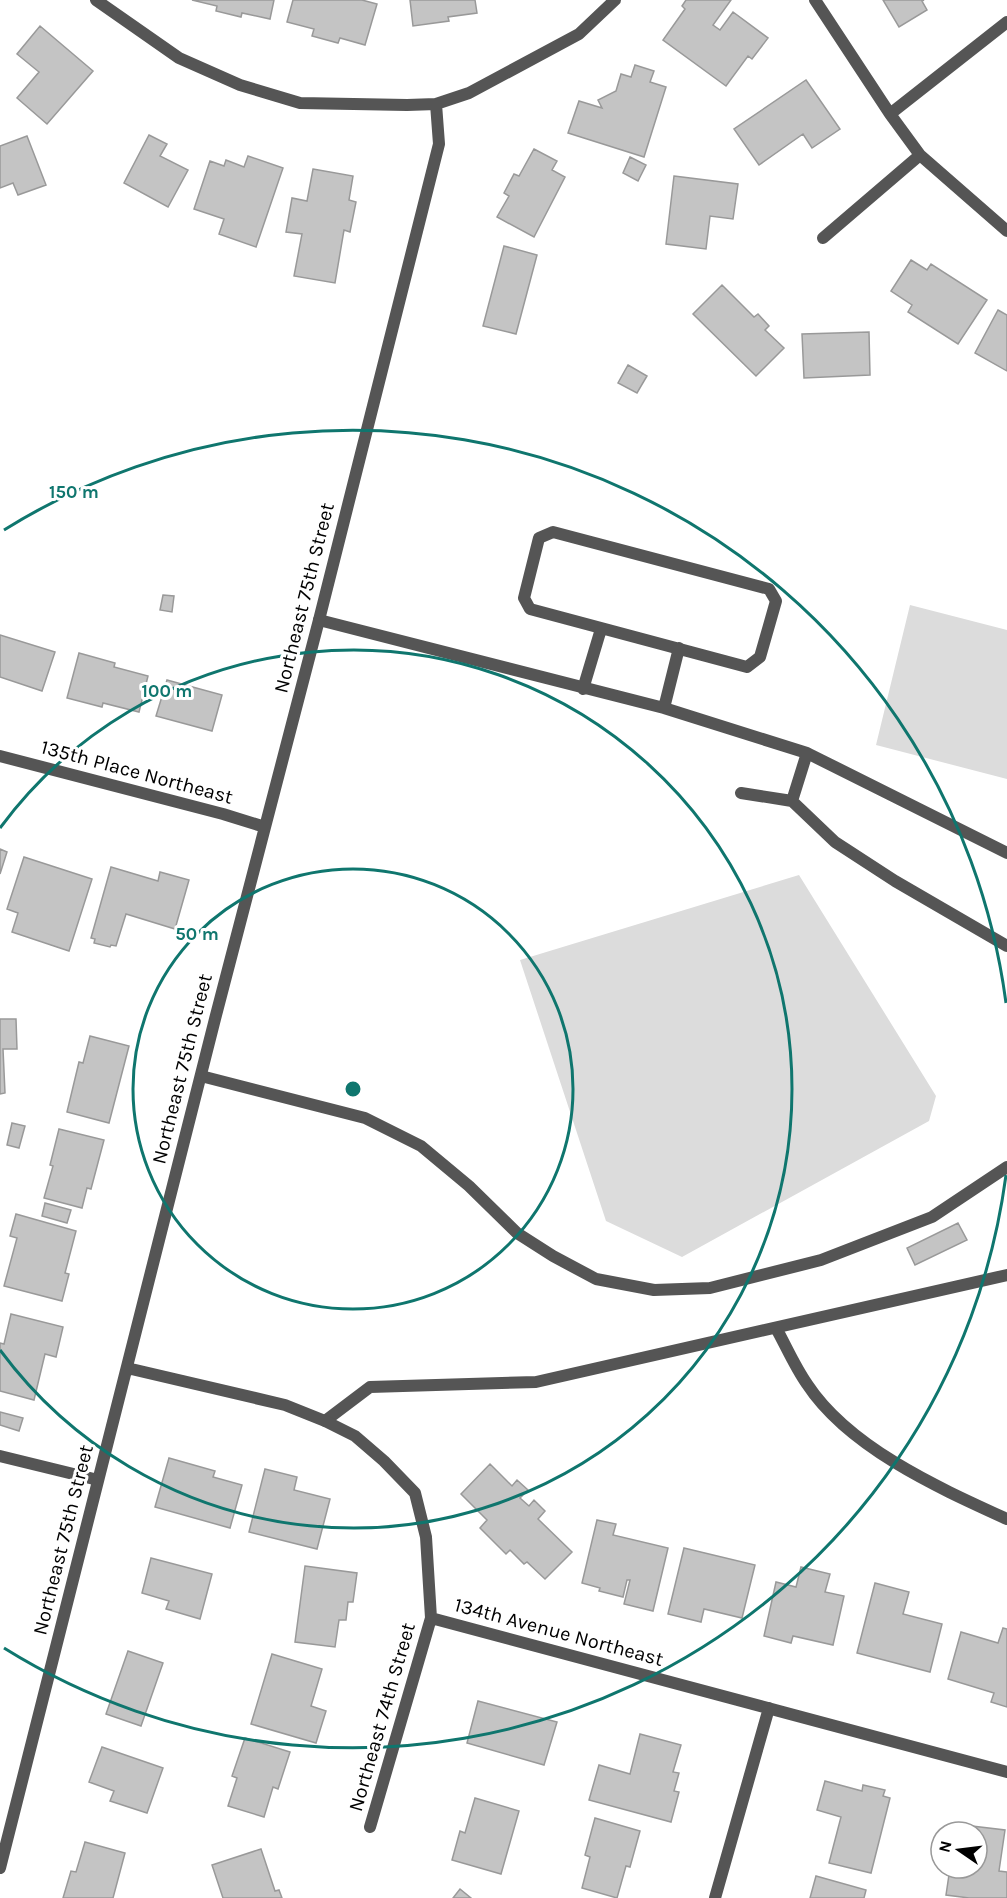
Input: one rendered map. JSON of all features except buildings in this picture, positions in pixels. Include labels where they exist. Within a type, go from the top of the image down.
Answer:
[{"type":"street","points":[[96,0],[179,58],[240,85],[300,103],[407,105],[436,104],[469,93],[579,34],[615,0]]},
{"type":"street","points":[[815,0],[890,114],[920,155],[1007,231]]},
{"type":"street","points":[[890,114],[1007,22]]},
{"type":"street","name":"Northeast 75th Street","points":[[0,1868],[439,144],[436,104]]},
{"type":"street","points":[[822,238],[920,155]]},
{"type":"street","points":[[553,532],[769,588],[776,601],[760,657],[747,667],[679,648],[530,609],[524,598],[539,538],[553,532]]},
{"type":"street","points":[[319,620],[664,708],[807,753],[1007,853]]},
{"type":"street","points":[[583,689],[601,629]]},
{"type":"street","points":[[664,708],[679,648]]},
{"type":"street","points":[[792,801],[807,753]]},
{"type":"street","name":"135th Place Northeast","points":[[0,756],[223,814],[264,827]]},
{"type":"street","points":[[741,793],[792,801],[835,842],[1007,946]]},
{"type":"street","points":[[201,1076],[364,1118],[422,1146],[469,1186],[517,1233],[553,1256],[596,1279],[654,1290],[710,1288],[821,1260],[932,1217],[1007,1167]]},
{"type":"street","points":[[325,1421],[370,1388],[536,1382],[1007,1275]]},
{"type":"street","points":[[776,1328],[807,1384],[838,1421],[889,1458],[954,1495],[1007,1519]]},
{"type":"street","name":"134th Avenue Northeast","points":[[127,1368],[285,1406],[325,1421],[355,1436],[416,1493],[426,1537],[430,1618],[1007,1772]]},
{"type":"street","points":[[0,1456],[98,1480]]},
{"type":"street","name":"Northeast 74th Street","points":[[370,1827],[430,1618]]},
{"type":"street","points":[[715,1898],[769,1708]]},
{"type":"shaded area","points":[[910,605],[1007,630],[1007,779],[876,745]]},
{"type":"shaded area","points":[[799,875],[936,1096],[929,1121],[682,1257],[606,1221],[520,960]]}]
